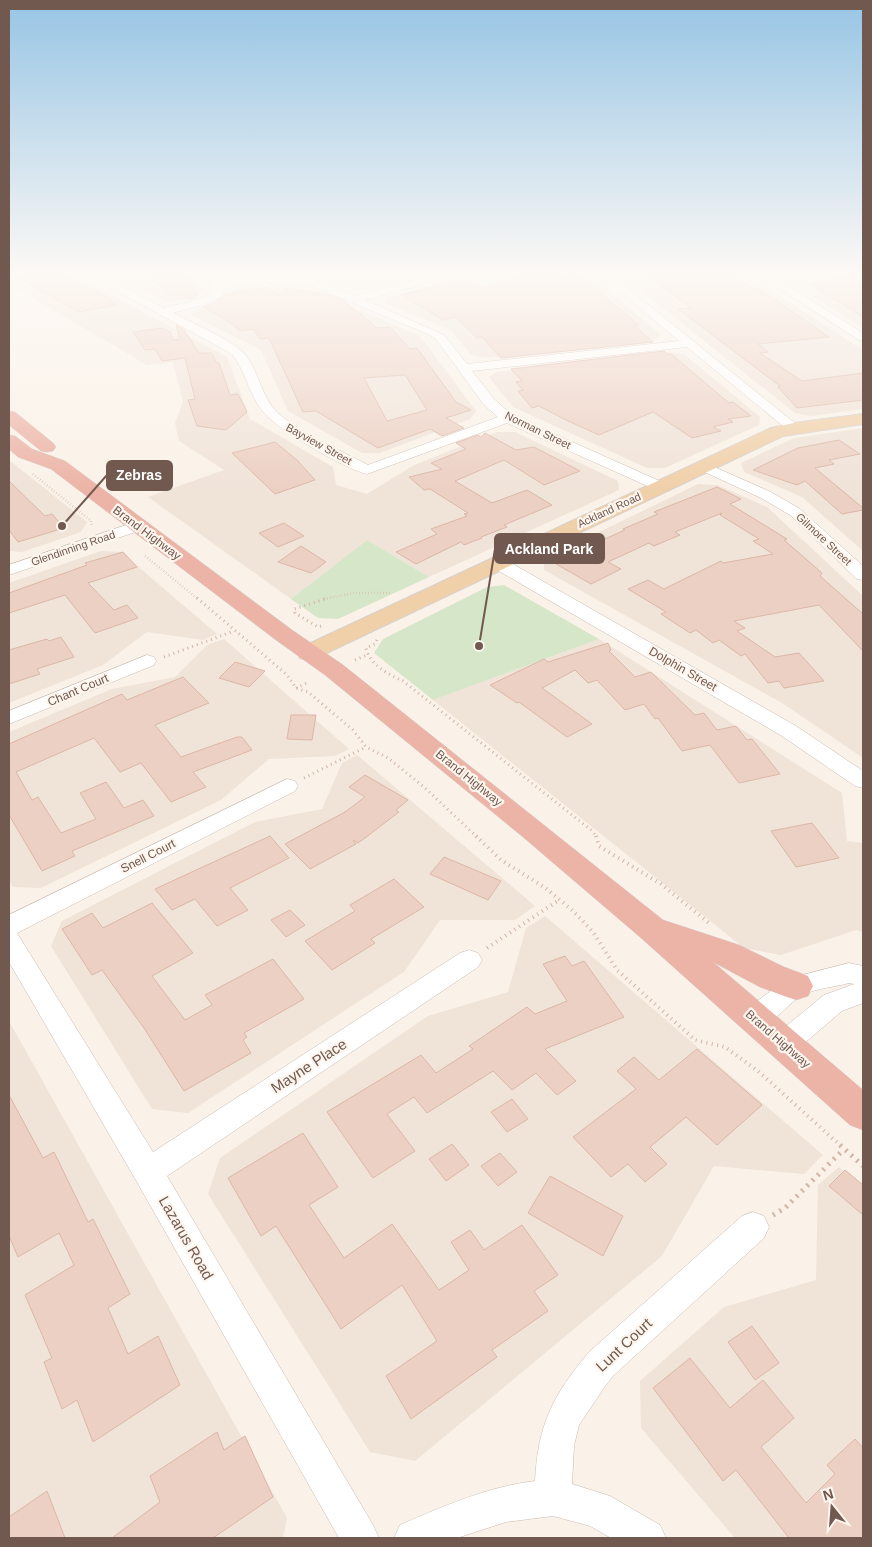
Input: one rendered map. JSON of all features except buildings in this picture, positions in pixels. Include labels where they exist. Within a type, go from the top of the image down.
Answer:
[{"type":"highway","name":"Brand Highway","points":[[9,416],[47,447],[58,465]]},
{"type":"highway","name":"Brand Highway","points":[[9,440],[25,453],[58,465],[308,653],[334,670],[511,812],[650,928],[863,1112]]},
{"type":"highway","points":[[650,928],[727,954],[772,977],[796,986]]},
{"type":"main road","name":"Ackland Road","points":[[308,653],[777,432],[863,419]]},
{"type":"street","name":"Bayview Street","points":[[227,346],[236,351],[246,362],[266,409],[284,424],[367,470],[507,418]]},
{"type":"street","name":"Norman Street","points":[[447,346],[489,402],[507,418],[659,486]]},
{"type":"street","points":[[463,368],[660,346]]},
{"type":"street","points":[[693,346],[794,428]]},
{"type":"street","name":"Gilmore Street","points":[[703,466],[766,495],[795,512],[863,575]]},
{"type":"street","name":"Glendinning Road","points":[[9,570],[138,526]]},
{"type":"street","name":"Dolphin Street","points":[[498,563],[790,730],[863,781]]},
{"type":"street","name":"Chant Court","points":[[9,718],[147,661]]},
{"type":"street","name":"Snell Court","points":[[9,926],[287,786]]},
{"type":"street","name":"Lazarus Road","points":[[9,940],[148,1172],[360,1538]]},
{"type":"street","name":"Mayne Place","points":[[148,1172],[470,960]]},
{"type":"street","points":[[754,1018],[796,986],[848,973],[863,976]]},
{"type":"street","points":[[784,1044],[833,1003],[863,992]]},
{"type":"street","name":"Lunt Court","points":[[553,1497],[556,1444],[568,1409],[581,1387],[601,1364],[753,1226]]},
{"type":"street","points":[[413,1538],[462,1517],[506,1503],[553,1497],[597,1509],[647,1538]]},
{"type":"path","points":[[31,473],[91,521],[92,526],[90,529]]},
{"type":"path","points":[[141,553],[222,618],[234,631],[287,675],[296,688],[308,692],[353,730],[366,747],[388,758],[430,793],[501,860],[544,887],[559,900],[594,932],[617,970],[695,1040],[725,1047],[758,1071],[863,1166]]},
{"type":"path","points":[[298,608],[322,598],[343,594],[362,592],[397,594]]},
{"type":"path","points":[[171,656],[234,631]]},
{"type":"path","points":[[378,636],[375,644],[366,648],[367,655],[392,676],[403,680],[591,830],[599,846],[661,884],[714,927]]},
{"type":"path","points":[[354,652],[357,658],[367,655]]},
{"type":"path","points":[[296,688],[307,683]]},
{"type":"path","points":[[312,774],[366,747]]},
{"type":"path","points":[[496,942],[559,900]]},
{"type":"path","points":[[786,1208],[844,1149]]},
{"type":"shaded area","points":[[115,346],[207,346],[227,357],[250,419],[333,467],[336,485],[367,494],[414,465],[497,432],[515,432],[618,481],[619,490],[429,577],[367,540],[291,599],[148,497],[224,470],[179,441],[175,423],[183,402],[173,362],[147,365]]},
{"type":"shaded area","points":[[253,346],[428,346],[476,411],[470,419],[380,453],[362,453],[288,411],[261,350]]},
{"type":"shaded area","points":[[464,346],[591,346],[485,358],[471,355]]},
{"type":"shaded area","points":[[711,346],[857,346],[863,350],[863,409],[811,416],[795,413]]},
{"type":"shaded area","points":[[671,352],[685,355],[760,417],[759,425],[665,468],[647,468],[513,407],[489,377],[496,372]]},
{"type":"shaded area","points":[[863,428],[863,551],[802,497],[744,472],[741,463],[794,438]]},
{"type":"shaded area","points":[[9,460],[87,522],[81,532],[22,552],[9,551]]},
{"type":"shaded area","points":[[698,484],[717,485],[767,507],[863,596],[863,758],[782,703],[544,570],[544,559]]},
{"type":"shaded area","points":[[101,551],[121,552],[217,634],[203,640],[147,632],[103,665],[9,703],[9,583]]},
{"type":"shaded area","points":[[224,639],[349,749],[335,756],[269,759],[221,800],[41,888],[13,887],[9,881],[9,732],[112,689],[175,677],[207,645]]},
{"type":"shaded area","points":[[599,639],[842,793],[847,841],[863,843],[863,932],[856,930],[781,955],[744,948],[433,700]]},
{"type":"shaded area","points":[[357,755],[535,906],[515,920],[440,920],[404,972],[188,1113],[152,1109],[51,946],[62,921],[255,822],[322,809],[342,763]]},
{"type":"shaded area","points":[[545,916],[823,1155],[804,1174],[714,1166],[662,1256],[415,1461],[370,1452],[208,1194],[220,1158],[428,1016],[508,992],[526,928]]},
{"type":"shaded area","points":[[9,1021],[287,1518],[283,1538],[9,1538]]},
{"type":"shaded area","points":[[839,1167],[863,1189],[863,1538],[735,1538],[641,1428],[640,1381],[724,1307],[816,1280],[818,1185]]},
{"type":"green space","points":[[367,540],[429,577],[338,619],[318,618],[291,599]]},
{"type":"green space","points":[[504,585],[599,639],[433,700],[374,653],[383,639],[487,587]]},
{"type":"place","name":"Zebras","points":[[62,526]]},
{"type":"place","name":"Ackland Park","points":[[479,646]]}]
